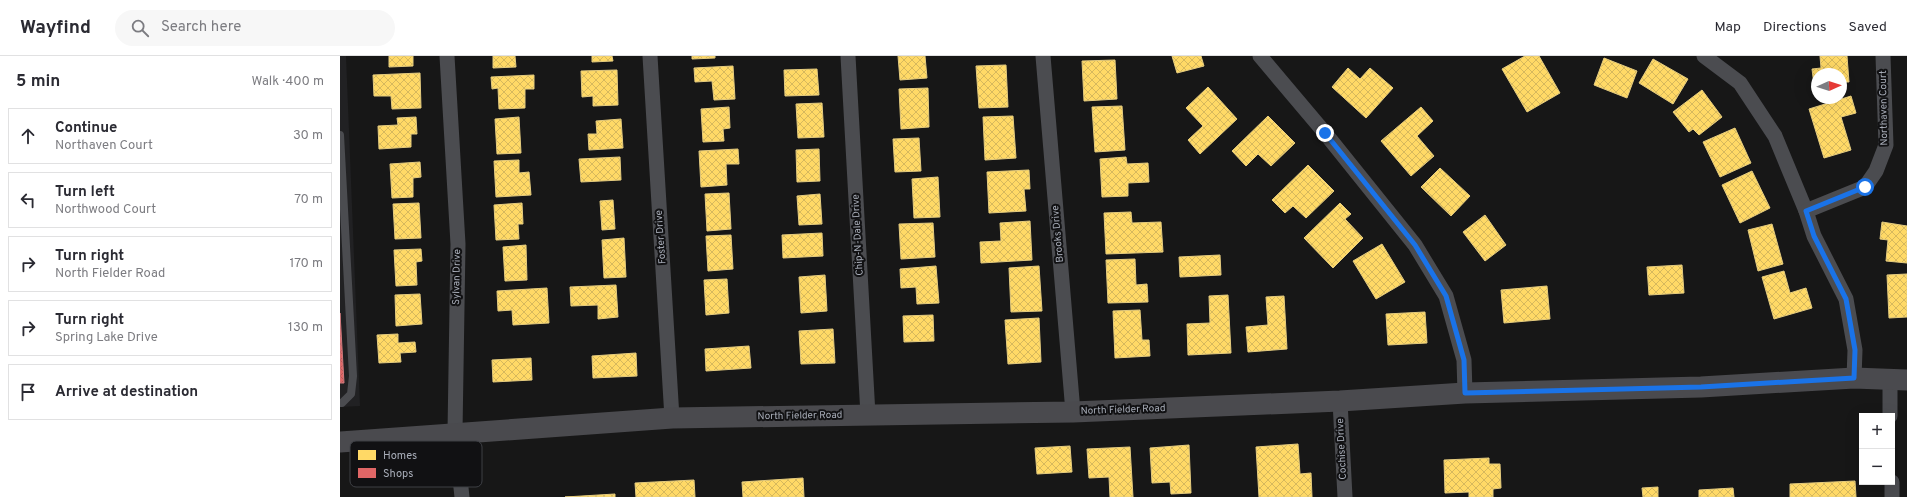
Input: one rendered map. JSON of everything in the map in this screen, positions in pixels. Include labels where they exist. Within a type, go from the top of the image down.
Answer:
[{"type":"main road","name":"North Fielder Road","points":[[371,441],[455,432],[672,418],[1073,412],[1340,401],[1465,393],[1701,387],[1854,378],[1898,379]]},
{"type":"main road","name":"North Fielder Road","points":[[340,442],[350,442]]},
{"type":"street","name":"Sylvan Drive","points":[[447,56],[458,244],[456,441]]},
{"type":"street","name":"Foster Drive","points":[[650,56],[672,418]]},
{"type":"street","name":"Chip-N-Dale Drive","points":[[848,56],[868,415]]},
{"type":"street","name":"Brooks Drive","points":[[1043,56],[1073,412]]},
{"type":"street","points":[[1260,56],[1325,133],[1419,252],[1446,296],[1464,360],[1465,393]]},
{"type":"street","points":[[1704,56],[1740,83],[1775,136],[1806,211],[1814,236],[1846,299],[1855,350],[1854,378]]},
{"type":"street","name":"Northaven Court","points":[[1806,211],[1865,187],[1876,171],[1886,145],[1883,56]]},
{"type":"street","points":[[1891,413],[1898,379]]},
{"type":"street","name":"Cochise Drive","points":[[1340,401],[1345,497]]},
{"type":"street","points":[[1892,485],[1892,497]]},
{"type":"street","name":"Sylvan Drive","points":[[461,487],[462,497]]},
{"type":"lane","points":[[340,135],[353,376],[351,394],[342,403],[340,403]]},
{"type":"shaded area","points":[[340,56],[346,56],[360,406],[340,407]]},
{"type":"building: Homes","points":[[389,56],[413,56],[413,66],[389,67]]},
{"type":"building: Homes","points":[[493,56],[515,56],[516,67],[493,68]]},
{"type":"building: Homes","points":[[592,56],[612,56],[613,61],[592,62]]},
{"type":"building: Homes","points":[[692,56],[715,56],[715,58],[692,59]]},
{"type":"building: Homes","points":[[898,56],[925,56],[927,78],[900,80]]},
{"type":"building: Homes","points":[[1172,56],[1201,56],[1204,66],[1177,73]]},
{"type":"building: Homes","points":[[1525,56],[1539,56],[1560,93],[1527,112],[1502,69]]},
{"type":"building: Homes","points":[[1820,56],[1847,56],[1849,82],[1847,82],[1847,68],[1821,68]]},
{"type":"building: Homes","points":[[1604,58],[1637,71],[1627,98],[1594,85]]},
{"type":"building: Homes","points":[[1653,59],[1688,79],[1673,104],[1639,83]]},
{"type":"building: Homes","points":[[1115,60],[1117,99],[1084,101],[1082,61]]},
{"type":"building: Homes","points":[[1006,65],[1008,107],[979,108],[976,66]]},
{"type":"building: Homes","points":[[733,66],[735,99],[714,100],[712,81],[695,82],[694,68]]},
{"type":"building: Homes","points":[[1348,68],[1360,79],[1370,68],[1393,88],[1366,118],[1332,87]]},
{"type":"building: Homes","points":[[817,69],[819,95],[785,96],[784,70]]},
{"type":"building: Homes","points":[[617,70],[618,105],[593,106],[593,96],[582,97],[581,71]]},
{"type":"building: Homes","points":[[420,73],[421,108],[392,109],[391,96],[374,96],[373,75]]},
{"type":"building: Homes","points":[[534,75],[534,89],[525,89],[525,108],[499,109],[498,88],[492,89],[491,77]]},
{"type":"building: Homes","points":[[1208,87],[1237,119],[1200,154],[1188,140],[1203,126],[1186,108]]},
{"type":"building: Homes","points":[[928,88],[929,127],[901,129],[899,89]]},
{"type":"building: Homes","points":[[1702,90],[1722,117],[1699,135],[1693,129],[1689,132],[1673,112]]},
{"type":"building: Homes","points":[[1851,96],[1856,113],[1841,117],[1851,150],[1824,158],[1809,109],[1825,104],[1847,104],[1847,97]]},
{"type":"building: Homes","points":[[822,103],[824,137],[798,138],[796,104]]},
{"type":"building: Homes","points":[[1122,106],[1125,150],[1095,152],[1092,107]]},
{"type":"building: Homes","points":[[729,107],[730,128],[723,129],[724,141],[703,142],[701,109]]},
{"type":"building: Homes","points":[[1421,107],[1433,121],[1417,136],[1434,156],[1411,176],[1381,141]]},
{"type":"building: Homes","points":[[1013,116],[1016,158],[985,160],[983,117]]},
{"type":"building: Homes","points":[[1268,116],[1295,143],[1271,166],[1258,154],[1246,166],[1232,151]]},
{"type":"building: Homes","points":[[416,117],[417,134],[411,134],[411,147],[379,149],[378,126],[398,125],[397,118]]},
{"type":"building: Homes","points":[[519,117],[521,153],[497,154],[495,119]]},
{"type":"building: Homes","points":[[621,119],[623,148],[589,150],[588,134],[597,134],[596,121]]},
{"type":"building: Homes","points":[[1735,128],[1751,163],[1720,177],[1703,142]]},
{"type":"building: Homes","points":[[919,138],[921,171],[895,172],[893,139]]},
{"type":"building: Homes","points":[[738,149],[739,164],[726,164],[727,185],[701,187],[699,151]]},
{"type":"building: Homes","points":[[819,149],[820,181],[797,182],[796,150]]},
{"type":"building: Homes","points":[[620,157],[621,180],[581,182],[579,159]]},
{"type":"building: Homes","points":[[1126,157],[1127,164],[1148,163],[1149,182],[1128,183],[1128,196],[1102,197],[1100,159]]},
{"type":"building: Homes","points":[[519,160],[519,173],[529,172],[531,195],[496,197],[494,161]]},
{"type":"building: Homes","points":[[420,162],[421,177],[413,178],[413,197],[392,198],[390,164]]},
{"type":"building: Homes","points":[[1308,165],[1334,191],[1306,218],[1293,206],[1285,213],[1272,200]]},
{"type":"building: Homes","points":[[1440,168],[1470,196],[1451,216],[1421,187]]},
{"type":"building: Homes","points":[[1029,170],[1030,189],[1024,189],[1026,211],[989,213],[987,172]]},
{"type":"building: Homes","points":[[1752,171],[1770,208],[1740,223],[1722,185]]},
{"type":"building: Homes","points":[[938,177],[940,217],[914,218],[912,179]]},
{"type":"building: Homes","points":[[729,193],[731,229],[707,231],[705,194]]},
{"type":"building: Homes","points":[[820,194],[822,224],[799,225],[797,196]]},
{"type":"building: Homes","points":[[613,200],[615,229],[602,230],[600,201]]},
{"type":"building: Homes","points":[[419,203],[421,238],[395,239],[393,204]]},
{"type":"building: Homes","points":[[522,203],[523,224],[518,224],[519,239],[496,240],[494,205]]},
{"type":"building: Homes","points":[[1340,203],[1351,214],[1345,219],[1363,238],[1333,268],[1304,238]]},
{"type":"building: Homes","points":[[1131,212],[1132,223],[1161,222],[1163,252],[1106,254],[1104,213]]},
{"type":"building: Homes","points":[[1485,215],[1506,245],[1485,261],[1463,232]]},
{"type":"building: Homes","points":[[1030,221],[1032,260],[981,263],[980,242],[1001,241],[1000,223]]},
{"type":"building: Homes","points":[[1882,222],[1907,226],[1907,263],[1886,261],[1888,240],[1880,239]]},
{"type":"building: Homes","points":[[933,223],[935,257],[901,259],[899,224]]},
{"type":"building: Homes","points":[[1772,224],[1783,264],[1758,271],[1748,230]]},
{"type":"building: Homes","points":[[822,233],[823,256],[783,258],[782,235]]},
{"type":"building: Homes","points":[[731,235],[733,269],[708,271],[706,236]]},
{"type":"building: Homes","points":[[624,238],[626,277],[604,278],[602,240]]},
{"type":"building: Homes","points":[[1382,244],[1405,282],[1376,299],[1353,261]]},
{"type":"building: Homes","points":[[526,245],[527,280],[505,281],[503,247]]},
{"type":"building: Homes","points":[[421,249],[422,261],[416,262],[417,285],[396,286],[394,250]]},
{"type":"building: Homes","points":[[1220,255],[1221,275],[1180,277],[1179,257]]},
{"type":"building: Homes","points":[[1135,259],[1136,285],[1147,284],[1148,302],[1108,303],[1106,260]]},
{"type":"building: Homes","points":[[1682,265],[1684,293],[1649,295],[1647,267]]},
{"type":"building: Homes","points":[[936,266],[939,303],[917,304],[916,287],[901,288],[900,269]]},
{"type":"building: Homes","points":[[1039,266],[1042,311],[1011,312],[1009,268]]},
{"type":"building: Homes","points":[[1784,271],[1790,293],[1806,288],[1812,308],[1774,319],[1762,277]]},
{"type":"building: Homes","points":[[1907,274],[1907,317],[1889,318],[1887,275]]},
{"type":"building: Homes","points":[[825,275],[827,311],[801,313],[799,277]]},
{"type":"building: Homes","points":[[727,279],[729,313],[706,315],[704,280]]},
{"type":"building: Homes","points":[[616,285],[618,317],[598,319],[598,305],[571,306],[570,287]]},
{"type":"building: Homes","points":[[1547,286],[1550,319],[1504,323],[1501,290]]},
{"type":"building: Homes","points":[[547,288],[549,323],[513,325],[512,310],[498,311],[497,291]]},
{"type":"building: Homes","points":[[420,294],[422,324],[396,326],[395,295]]},
{"type":"building: Homes","points":[[1228,295],[1231,353],[1188,355],[1187,324],[1210,323],[1209,296]]},
{"type":"building: Homes","points":[[1284,296],[1287,349],[1248,352],[1246,327],[1268,325],[1266,297]]},
{"type":"building: Homes","points":[[1140,310],[1142,340],[1149,340],[1150,356],[1115,358],[1113,311]]},
{"type":"building: Homes","points":[[1425,312],[1427,343],[1388,345],[1386,314]]},
{"type":"building: Homes","points":[[933,315],[934,341],[904,342],[903,316]]},
{"type":"building: Homes","points":[[1039,318],[1041,362],[1008,364],[1005,320]]},
{"type":"building: Homes","points":[[833,329],[835,363],[801,364],[799,331]]},
{"type":"building: Homes","points":[[398,334],[398,343],[415,342],[416,352],[400,353],[401,362],[379,363],[377,335]]},
{"type":"building: Homes","points":[[749,346],[751,368],[706,371],[705,349]]},
{"type":"building: Homes","points":[[636,353],[637,376],[593,378],[592,356]]},
{"type":"building: Homes","points":[[531,358],[532,380],[493,382],[492,360]]},
{"type":"building: Homes","points":[[1298,444],[1300,474],[1311,473],[1312,497],[1259,497],[1256,447]]},
{"type":"building: Homes","points":[[1189,445],[1191,493],[1171,494],[1170,482],[1152,483],[1150,448]]},
{"type":"building: Homes","points":[[1070,446],[1072,472],[1037,474],[1035,448]]},
{"type":"building: Homes","points":[[1130,447],[1133,497],[1110,497],[1109,477],[1089,478],[1087,449]]},
{"type":"building: Homes","points":[[1489,458],[1489,464],[1500,464],[1501,488],[1493,489],[1493,497],[1469,497],[1469,492],[1445,493],[1444,460]]},
{"type":"building: Homes","points":[[803,478],[804,497],[743,497],[742,482]]},
{"type":"building: Homes","points":[[694,480],[695,497],[636,497],[635,483]]},
{"type":"building: Homes","points":[[1855,481],[1856,497],[1790,497],[1790,484]]},
{"type":"building: Homes","points":[[1658,487],[1658,497],[1643,497],[1642,488]]},
{"type":"building: Homes","points":[[1733,488],[1734,497],[1699,497],[1699,490]]},
{"type":"building: Homes","points":[[615,494],[615,497],[565,497]]},
{"type":"building: Shops","points":[[340,313],[344,383],[340,383]]},
{"type":"route","points":[[1325,133],[1415,245],[1446,296],[1464,360],[1465,393],[1701,387],[1854,378],[1855,350],[1846,299],[1814,236],[1806,211],[1865,187]]}]
